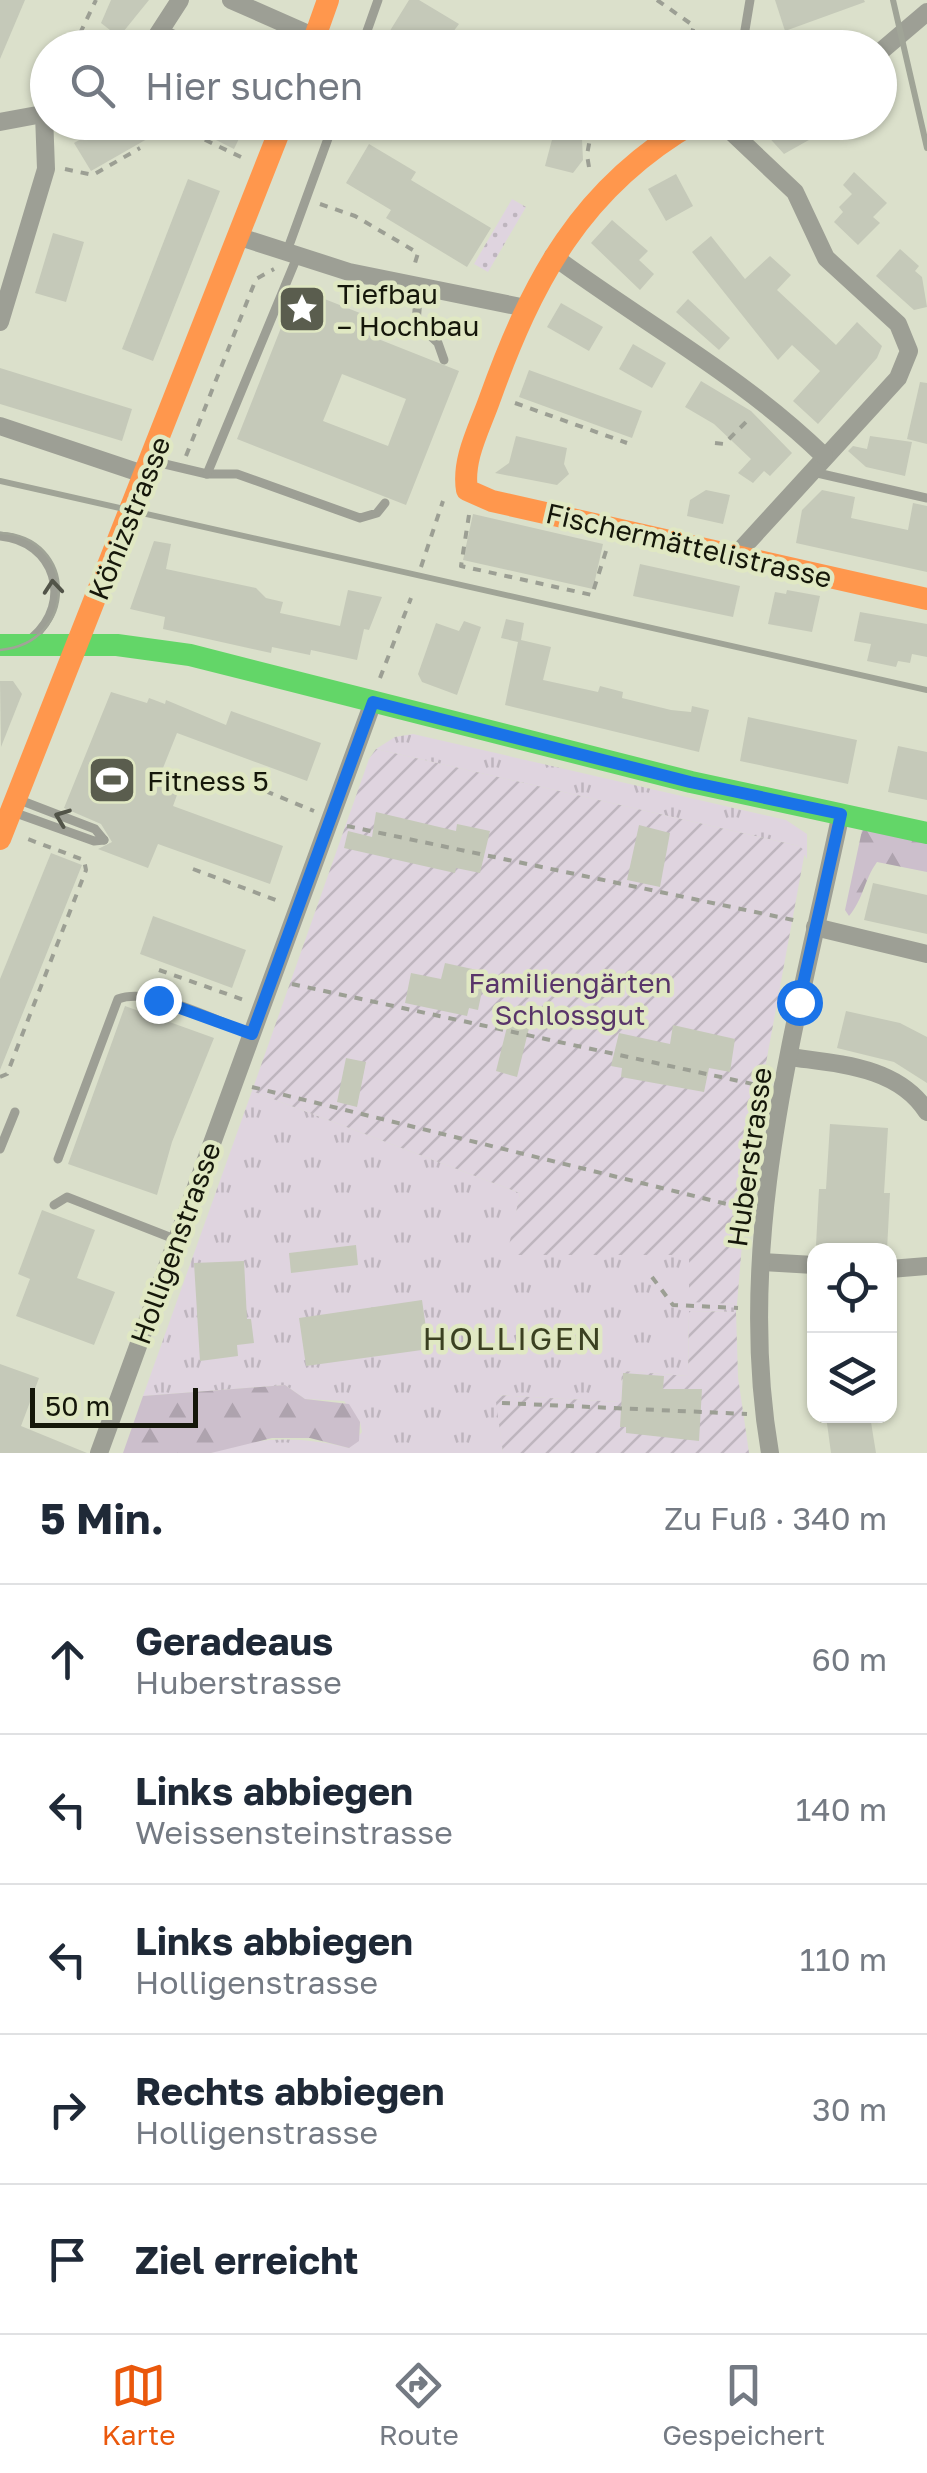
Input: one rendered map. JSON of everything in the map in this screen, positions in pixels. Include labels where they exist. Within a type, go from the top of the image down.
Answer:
[{"type":"main road","points":[[317,30],[328,0]]},
{"type":"main road","name":"Könizstrasse","points":[[10,838],[10,803],[77,645],[276,140]]},
{"type":"main road","points":[[462,486],[491,395],[526,308],[553,256],[579,216],[614,176],[668,140]]},
{"type":"main road","name":"Fischermättelistrasse","points":[[462,486],[612,528],[927,599]]},
{"type":"main road","points":[[7,645],[77,645],[190,655],[376,692],[690,782],[927,832]]},
{"type":"street","points":[[162,30],[180,0]]},
{"type":"street","points":[[231,0],[290,30]]},
{"type":"street","points":[[897,38],[927,12]]},
{"type":"street","points":[[0,122],[30,117]]},
{"type":"street","points":[[0,322],[46,165],[46,140]]},
{"type":"street","points":[[735,556],[902,371],[908,357],[906,338],[898,324],[826,258],[796,192],[740,140]]},
{"type":"street","points":[[240,237],[292,256],[419,288],[526,308]]},
{"type":"street","points":[[553,256],[661,334],[766,402],[824,456]]},
{"type":"street","points":[[0,426],[148,468]]},
{"type":"street","name":"Holligenstrasse","points":[[99,1453],[376,692]]},
{"type":"street","name":"Huberstrasse","points":[[770,1453],[759,1341],[770,1160],[790,1056],[808,924],[841,814]]},
{"type":"street","points":[[808,924],[927,954]]},
{"type":"street","points":[[790,1056],[874,1072],[899,1084],[927,1112]]},
{"type":"street","points":[[762,1262],[807,1265]]},
{"type":"street","points":[[897,1268],[927,1266]]},
{"type":"lane","points":[[367,30],[378,0]]},
{"type":"lane","points":[[745,30],[750,0]]},
{"type":"lane","points":[[207,474],[292,256],[306,199],[327,140]]},
{"type":"lane","points":[[419,288],[416,322],[438,343],[444,360]]},
{"type":"lane","points":[[148,468],[237,474],[360,518],[377,513],[384,503]]},
{"type":"lane","points":[[810,471],[927,498]]},
{"type":"lane","points":[[0,536],[35,548],[51,568],[56,588],[48,621],[32,637],[7,645]]},
{"type":"lane","points":[[10,803],[95,830],[104,840],[94,842],[10,803]]},
{"type":"lane","points":[[58,1160],[118,999],[134,996],[158,1000],[252,1034]]},
{"type":"lane","points":[[0,1150],[14,1112]]},
{"type":"lane","points":[[54,1205],[66,1197],[177,1240]]},
{"type":"path","points":[[82,30],[96,0]]},
{"type":"path","points":[[657,0],[694,26],[693,30]]},
{"type":"path","points":[[208,140],[266,168]]},
{"type":"path","points":[[586,155],[589,140]]},
{"type":"path","points":[[46,165],[93,176],[140,148]]},
{"type":"path","points":[[306,199],[356,216],[418,253],[414,268]]},
{"type":"path","points":[[181,470],[256,279],[292,256]]},
{"type":"path","points":[[491,395],[628,443]]},
{"type":"path","points":[[715,443],[724,444],[766,402]]},
{"type":"path","points":[[462,486],[461,566],[596,594],[612,528]]},
{"type":"path","points":[[421,567],[462,486]]},
{"type":"path","points":[[376,692],[410,598]]},
{"type":"path","points":[[236,779],[314,811]]},
{"type":"path","points":[[342,825],[808,924]]},
{"type":"path","points":[[0,1077],[7,1074],[86,870],[84,860],[10,838]]},
{"type":"path","points":[[193,869],[281,902]]},
{"type":"path","points":[[160,970],[245,1000]]},
{"type":"path","points":[[286,982],[766,1087]]},
{"type":"path","points":[[249,1086],[748,1209]]},
{"type":"path","points":[[652,1277],[674,1305],[742,1308]]},
{"type":"path","points":[[502,1403],[748,1414]]},
{"type":"green space","points":[[512,199],[526,207],[488,272],[474,264]]},
{"type":"green space","points":[[413,734],[786,820],[807,834],[807,859],[799,846],[376,749],[395,737]]},
{"type":"green space","name":"Familiengärten Schlossgut","points":[[376,749],[799,846],[805,851],[750,1150],[737,1304],[689,1302],[689,1255],[507,1255],[520,1193],[252,1091],[369,759]]},
{"type":"green space","points":[[864,821],[927,835],[927,872],[877,862],[849,916],[845,910]]},
{"type":"green space","points":[[252,1091],[520,1193],[508,1255],[690,1255],[689,1301],[737,1304],[736,1312],[689,1311],[688,1376],[622,1371],[620,1402],[496,1395],[503,1453],[211,1453],[246,1443],[280,1440],[349,1448],[362,1432],[360,1422],[344,1401],[305,1399],[285,1385],[143,1396]]},
{"type":"green space","points":[[689,1311],[736,1312],[738,1377],[749,1453],[503,1453],[495,1395],[620,1402],[622,1371],[688,1376]]},
{"type":"green space","points":[[285,1385],[305,1399],[349,1404],[360,1422],[359,1441],[349,1448],[310,1438],[272,1438],[211,1453],[123,1453],[143,1396]]},
{"type":"building","points":[[0,0],[25,0],[0,59]]},
{"type":"building","points":[[111,0],[149,0],[125,30],[110,30],[101,23]]},
{"type":"building","points":[[409,0],[419,0],[459,24],[454,30],[390,30]]},
{"type":"building","points":[[775,0],[865,2],[788,30]]},
{"type":"building","points":[[79,140],[145,140],[91,171],[74,143]]},
{"type":"building","points":[[216,140],[238,140],[234,149]]},
{"type":"building","points":[[552,140],[582,140],[583,160],[573,173],[545,166]]},
{"type":"building","points":[[771,140],[809,140],[784,154]]},
{"type":"building","points":[[369,144],[416,172],[411,180],[491,228],[467,267],[386,218],[391,210],[346,183]]},
{"type":"building","points":[[854,172],[887,203],[873,217],[880,223],[858,245],[834,222],[843,212],[839,207],[852,194],[843,185]]},
{"type":"building","points":[[676,174],[693,206],[666,221],[648,189]]},
{"type":"building","points":[[188,179],[220,191],[153,361],[122,349]]},
{"type":"building","points":[[612,220],[648,251],[639,260],[654,274],[640,290],[591,243]]},
{"type":"building","points":[[53,233],[84,242],[66,302],[35,293]]},
{"type":"building","points":[[711,236],[745,279],[770,256],[791,275],[777,290],[836,345],[857,322],[882,346],[877,358],[818,424],[793,401],[820,371],[792,345],[778,360],[692,252]]},
{"type":"building","points":[[900,249],[919,266],[915,271],[922,277],[927,307],[914,310],[876,276]]},
{"type":"building","points":[[322,298],[365,315],[358,331],[459,371],[406,505],[237,439],[290,305],[315,314]],"holes":[[[342,374],[406,399],[388,446],[323,421]]]},
{"type":"building","points":[[688,299],[730,338],[719,350],[676,312]]},
{"type":"building","points":[[561,303],[603,327],[589,351],[547,327]]},
{"type":"building","points":[[633,344],[666,363],[652,388],[619,369]]},
{"type":"building","points":[[0,368],[132,409],[122,441],[0,404]]},
{"type":"building","points":[[529,370],[642,411],[632,438],[519,397]]},
{"type":"building","points":[[701,381],[751,411],[792,453],[770,476],[764,471],[753,483],[738,473],[751,459],[714,424],[685,407]]},
{"type":"building","points":[[920,382],[927,383],[927,444],[907,439]]},
{"type":"building","points":[[516,436],[567,448],[564,464],[569,474],[557,485],[495,473],[509,463]]},
{"type":"building","points":[[870,436],[912,442],[905,476],[866,467],[848,451],[853,446],[867,449]]},
{"type":"building","points":[[706,490],[730,495],[723,524],[687,516],[690,500]]},
{"type":"building","points":[[822,490],[855,497],[851,518],[908,530],[913,503],[927,506],[927,572],[796,543],[802,510]]},
{"type":"building","points":[[473,514],[603,544],[593,589],[463,560]]},
{"type":"building","points":[[154,541],[171,544],[166,569],[256,588],[266,598],[283,602],[280,613],[340,626],[348,590],[382,597],[369,630],[364,629],[357,660],[311,650],[310,655],[272,647],[271,653],[163,629],[165,617],[130,609]]},
{"type":"building","points":[[640,564],[740,586],[733,617],[633,596]]},
{"type":"building","points":[[787,590],[820,596],[812,632],[768,624],[775,592],[786,594]]},
{"type":"building","points":[[860,612],[927,624],[927,657],[912,654],[910,663],[898,661],[896,667],[867,661],[871,644],[854,641]]},
{"type":"building","points":[[506,619],[524,623],[521,640],[551,647],[543,680],[598,692],[600,686],[623,692],[622,698],[671,710],[691,712],[692,706],[709,710],[699,752],[505,705],[518,642],[501,638]]},
{"type":"building","points":[[464,621],[481,627],[457,695],[422,682],[418,674],[436,623],[459,631]]},
{"type":"building","points":[[0,681],[13,681],[22,694],[1,747]]},
{"type":"building","points":[[111,692],[147,703],[149,698],[165,704],[166,700],[226,725],[231,711],[321,743],[307,781],[177,733],[163,768],[184,776],[173,806],[283,846],[270,884],[158,844],[148,868],[98,849],[112,842],[101,824],[64,808]]},
{"type":"building","points":[[748,717],[857,740],[848,784],[740,761]]},
{"type":"building","points":[[898,746],[927,752],[927,800],[888,792]]},
{"type":"building","points":[[376,812],[456,831],[457,824],[490,831],[480,873],[456,868],[455,873],[344,848],[348,831],[372,837]]},
{"type":"building","points":[[639,825],[670,833],[660,887],[627,880]]},
{"type":"building","points":[[51,853],[82,865],[0,1070],[0,979]]},
{"type":"building","points":[[873,883],[927,895],[927,934],[864,920]]},
{"type":"building","points":[[153,916],[246,950],[232,988],[140,954]]},
{"type":"building","points":[[445,963],[486,972],[478,1010],[469,1008],[467,1016],[405,1003],[411,973],[441,979]]},
{"type":"building","points":[[125,1006],[214,1038],[172,1142],[157,1195],[68,1164]]},
{"type":"building","points":[[846,1011],[900,1023],[927,1037],[927,1083],[894,1062],[837,1048]]},
{"type":"building","points":[[510,1015],[531,1020],[517,1077],[496,1071]]},
{"type":"building","points":[[673,1025],[735,1039],[730,1072],[709,1068],[704,1092],[621,1077],[622,1068],[611,1066],[619,1033],[670,1044]]},
{"type":"building","points":[[346,1058],[366,1062],[357,1107],[337,1102]]},
{"type":"building","points":[[830,1124],[888,1128],[884,1193],[890,1193],[887,1243],[816,1243],[819,1189],[826,1189]]},
{"type":"building","points":[[42,1210],[95,1230],[77,1278],[115,1292],[94,1345],[16,1316],[30,1279],[18,1274]]},
{"type":"building","points":[[356,1245],[358,1265],[291,1273],[289,1253]]},
{"type":"building","points":[[244,1261],[247,1319],[251,1319],[254,1343],[237,1345],[238,1356],[200,1361],[194,1263]]},
{"type":"building","points":[[422,1300],[429,1349],[306,1366],[299,1318]]},
{"type":"building","points":[[0,1364],[39,1378],[21,1426],[87,1453],[0,1453]]},
{"type":"building","points":[[623,1373],[664,1376],[663,1389],[702,1389],[699,1441],[626,1433],[626,1427],[620,1427]]},
{"type":"building","points":[[827,1423],[871,1423],[876,1453],[831,1453]]},
{"type":"tram line","points":[[0,533],[26,539],[44,552],[55,569],[59,590],[55,611],[44,629],[26,643],[0,650]]},
{"type":"railway","points":[[893,0],[927,148]]},
{"type":"railway","points":[[0,481],[927,690]]},
{"type":"traffic: fast","points":[[0,645],[117,645],[190,655],[691,782],[927,833]]},
{"type":"traffic: slow","points":[[317,30],[328,0]]},
{"type":"traffic: slow","points":[[0,839],[276,140]]},
{"type":"traffic: slow","points":[[667,140],[621,176],[591,207],[543,277],[523,316],[472,445],[467,490],[492,501],[927,599]]},
{"type":"place","name":"Tiefbau – Hochbau","points":[[302,309]]},
{"type":"place","name":"Fitness 5","points":[[112,780]]},
{"type":"district","name":"HOLLIGEN","points":[[513,1338]]},
{"type":"route","points":[[158,1000],[252,1034],[373,702],[690,782],[841,814],[799,1002]]}]
